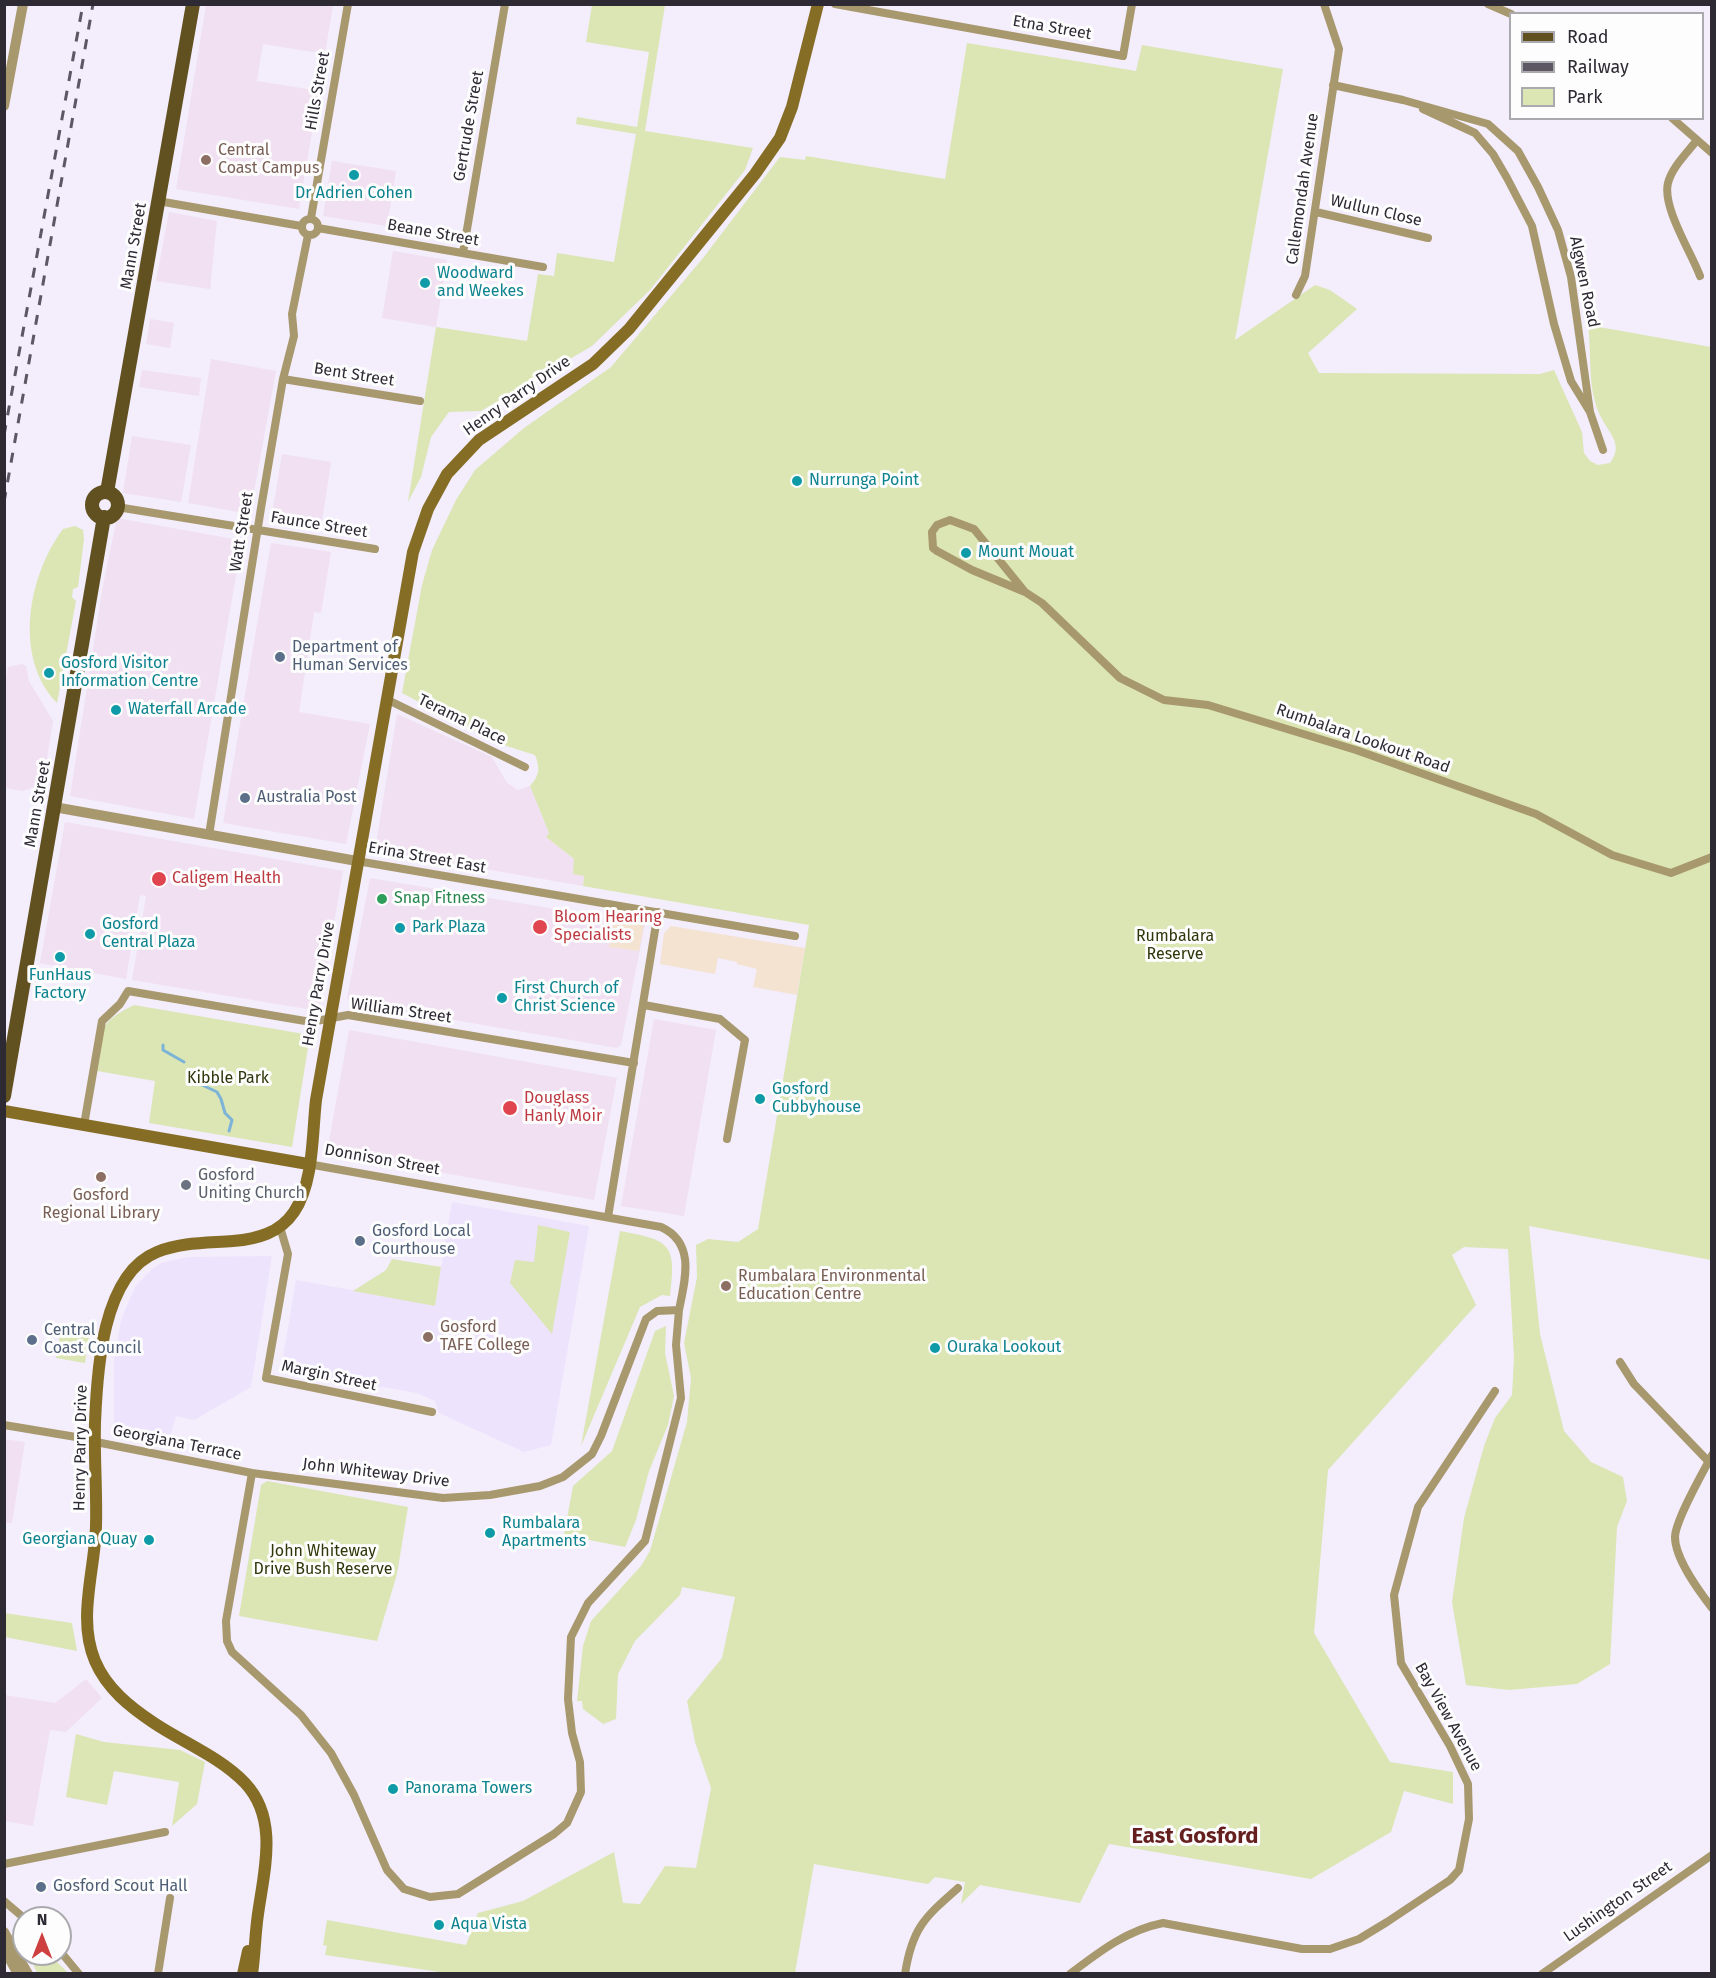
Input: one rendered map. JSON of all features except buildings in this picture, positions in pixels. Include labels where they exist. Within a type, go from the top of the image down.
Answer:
[{"type":"main road","name":"Mann Street","points":[[4,1096],[104,517],[93,511],[92,503],[96,496],[107,492],[193,4]]},
{"type":"main road","name":"Henry Parry Drive","points":[[252,1974],[266,1840],[264,1818],[257,1799],[246,1784],[228,1769],[128,1704],[105,1680],[91,1650],[87,1615],[96,1539],[96,1442],[99,1382],[108,1323],[116,1296],[129,1273],[146,1257],[169,1248],[251,1239],[280,1227],[298,1205],[308,1164],[357,861],[413,552],[428,509],[447,474],[478,440],[593,364],[622,336],[755,174],[780,138],[792,107],[818,4]]},
{"type":"main road","points":[[104,517],[114,514],[117,507],[114,496],[107,492]]},
{"type":"main road","name":"Donnison Street","points":[[4,1111],[308,1164]]},
{"type":"main road","name":"Henry Parry Drive","points":[[243,1974],[258,1916]]},
{"type":"street","points":[[4,106],[23,4]]},
{"type":"street","name":"Hills Street","points":[[311,218],[348,4]]},
{"type":"street","name":"Gertrude Street","points":[[463,253],[505,4]]},
{"type":"street","name":"Etna Street","points":[[835,4],[1123,56],[1132,4]]},
{"type":"street","name":"Callemondah Avenue","points":[[1296,295],[1305,276],[1339,49],[1324,4]]},
{"type":"street","points":[[1488,4],[1509,13]]},
{"type":"street","name":"Algwen Road","points":[[1333,85],[1403,100],[1488,124],[1518,152],[1539,186],[1558,230],[1578,318],[1590,412]]},
{"type":"street","name":"Algwen Road","points":[[1403,100],[1475,133],[1493,154],[1532,226],[1554,324],[1571,381],[1590,412],[1604,450]]},
{"type":"street","points":[[1674,120],[1712,153]]},
{"type":"street","points":[[1697,140],[1671,176],[1667,193],[1700,276]]},
{"type":"street","points":[[158,201],[301,226]]},
{"type":"street","name":"Wullun Close","points":[[1316,212],[1428,238]]},
{"type":"street","points":[[311,218],[317,223],[318,228],[316,233],[308,235],[303,232],[301,226],[304,221],[311,218]]},
{"type":"street","name":"Beane Street","points":[[318,228],[543,267]]},
{"type":"street","name":"Watt Street","points":[[209,835],[257,530],[283,379],[294,336],[292,314],[308,235]]},
{"type":"street","name":"Bent Street","points":[[283,379],[420,401]]},
{"type":"street","name":"Faunce Street","points":[[117,507],[375,549]]},
{"type":"street","name":"Rumbalara Lookout Road","points":[[1025,592],[974,529],[950,520],[937,525],[932,532],[933,548],[972,570],[1025,592],[1042,603],[1120,678],[1164,700],[1208,705],[1356,750],[1536,814],[1612,855],[1671,873],[1712,857]]},
{"type":"street","name":"Terama Place","points":[[386,699],[525,767]]},
{"type":"street","name":"Erina Street East","points":[[54,807],[795,936]]},
{"type":"street","points":[[608,1217],[658,912]]},
{"type":"street","name":"William Street","points":[[84,1125],[102,1022],[120,1004],[128,991],[311,1022],[348,1016],[358,1017],[634,1063]]},
{"type":"street","points":[[644,1005],[720,1019],[745,1040],[727,1139]]},
{"type":"street","name":"Donnison Street","points":[[308,1164],[661,1227],[678,1239],[687,1265],[679,1310]]},
{"type":"street","name":"Margin Street","points":[[280,1227],[288,1254],[266,1378],[432,1412]]},
{"type":"street","points":[[252,1473],[226,1621],[227,1641],[232,1652],[289,1703],[319,1735],[343,1773],[382,1860],[395,1881],[405,1889],[430,1897],[458,1894],[554,1834],[567,1822],[576,1807],[581,1792],[582,1776],[569,1716],[568,1659],[571,1637],[588,1603],[645,1541],[681,1398],[676,1345],[679,1310]]},
{"type":"street","name":"John Whiteway Drive","points":[[252,1473],[443,1498],[490,1495],[540,1486],[563,1477],[592,1454],[602,1436],[646,1319],[657,1311],[679,1310]]},
{"type":"street","points":[[1620,1362],[1635,1384],[1710,1458],[1689,1500],[1675,1537],[1685,1568],[1712,1608]]},
{"type":"street","name":"Bay View Avenue","points":[[1070,1974],[1109,1945],[1143,1927],[1163,1923],[1302,1949],[1329,1949],[1359,1939],[1387,1922],[1450,1880],[1459,1870],[1469,1819],[1468,1784],[1450,1746],[1401,1663],[1394,1595],[1418,1507],[1495,1391]]},
{"type":"street","points":[[4,1425],[82,1438]]},
{"type":"street","name":"Georgiana Terrace","points":[[96,1442],[252,1473]]},
{"type":"street","points":[[4,1864],[165,1832]]},
{"type":"street","name":"Lushington Street","points":[[1542,1974],[1712,1855]]},
{"type":"street","points":[[905,1974],[909,1948],[924,1918],[958,1888]]},
{"type":"street","points":[[158,1974],[170,1898]]},
{"type":"street","points":[[4,1932],[28,1974]]},
{"type":"street","points":[[4,1949],[18,1974]]},
{"type":"street","points":[[1555,1965],[1561,1974]]},
{"type":"shaded area","points":[[206,5],[333,5],[325,54],[263,44],[257,81],[319,91],[299,209],[176,189]]},
{"type":"shaded area","points":[[332,161],[396,171],[387,226],[323,216]]},
{"type":"shaded area","points":[[169,212],[217,221],[210,289],[156,281]]},
{"type":"shaded area","points":[[393,251],[447,260],[436,327],[382,318]]},
{"type":"shaded area","points":[[150,319],[174,323],[170,348],[146,344]]},
{"type":"shaded area","points":[[211,359],[276,371],[250,514],[188,503]]},
{"type":"shaded area","points":[[142,370],[201,378],[199,396],[139,387]]},
{"type":"shaded area","points":[[132,436],[191,445],[181,502],[123,493]]},
{"type":"shaded area","points":[[282,454],[331,462],[321,528],[271,520]]},
{"type":"shaded area","points":[[117,518],[239,540],[236,576],[194,819],[70,796],[103,585]]},
{"type":"shaded area","points":[[271,543],[331,552],[321,613],[314,612],[299,712],[370,724],[346,844],[223,823]]},
{"type":"shaded area","points":[[22,664],[26,666],[29,681],[53,721],[43,784],[23,791],[4,788],[5,684],[8,667]]},
{"type":"shaded area","points":[[397,714],[492,757],[507,783],[518,790],[530,786],[549,833],[546,837],[574,859],[584,876],[583,886],[375,850]]},
{"type":"shaded area","points":[[65,822],[343,871],[319,1011],[132,980],[146,896],[140,895],[126,979],[40,963]]},
{"type":"shaded area","points":[[370,878],[645,924],[621,1045],[617,1048],[350,1002],[347,998]]},
{"type":"shaded area","points":[[614,920],[644,924],[639,951],[609,947]]},
{"type":"shaded area","points":[[671,926],[805,948],[797,995],[753,987],[757,969],[737,964],[737,962],[718,958],[715,974],[660,964],[664,933]]},
{"type":"shaded area","points":[[654,1019],[716,1030],[684,1216],[621,1206]]},
{"type":"shaded area","points":[[349,1030],[617,1078],[594,1200],[327,1152]]},
{"type":"shaded area","name":"Gosford TAFE College","points":[[452,1202],[589,1226],[551,1445],[524,1452],[439,1413],[435,1401],[417,1393],[281,1369],[296,1280],[435,1305]]},
{"type":"shaded area","points":[[272,1256],[251,1387],[194,1420],[176,1416],[168,1444],[114,1432],[114,1361],[121,1320],[135,1287],[161,1263],[188,1257]]},
{"type":"shaded area","points":[[4,1439],[25,1442],[12,1523],[5,1523]]},
{"type":"shaded area","points":[[86,1679],[102,1698],[66,1732],[50,1730],[33,1826],[5,1821],[5,1695],[55,1703]]},
{"type":"green space","points":[[592,5],[665,5],[645,131],[753,148],[745,170],[650,290],[592,346],[481,411],[449,412],[431,437],[421,477],[408,502],[436,327],[527,341],[538,274],[554,276],[557,253],[614,262],[636,134],[576,124],[577,117],[637,127],[649,52],[586,42]]},
{"type":"green space","name":"Rumbalara Reserve","points":[[967,43],[1136,71],[1142,45],[1283,69],[1235,340],[1315,285],[1330,290],[1357,309],[1308,353],[1319,373],[1540,374],[1554,370],[1582,432],[1584,453],[1590,461],[1598,465],[1610,463],[1616,449],[1595,402],[1590,369],[1588,325],[1711,347],[1711,1260],[1529,1226],[1540,1334],[1564,1431],[1591,1462],[1623,1477],[1627,1501],[1617,1527],[1610,1664],[1577,1684],[1509,1690],[1466,1685],[1452,1602],[1464,1518],[1484,1446],[1495,1418],[1512,1395],[1514,1358],[1508,1249],[1464,1247],[1452,1255],[1476,1305],[1328,1470],[1314,1633],[1390,1762],[1453,1772],[1453,1804],[1404,1791],[1391,1832],[1311,1879],[1109,1844],[1080,1903],[980,1885],[961,1904],[965,1882],[935,1877],[928,1884],[814,1864],[795,1973],[453,1974],[325,1955],[327,1946],[323,1945],[327,1920],[466,1945],[478,1913],[523,1901],[614,1852],[623,1903],[640,1904],[665,1866],[696,1868],[711,1788],[695,1742],[687,1701],[722,1658],[735,1597],[682,1587],[680,1595],[635,1641],[618,1674],[616,1719],[603,1724],[583,1709],[582,1701],[577,1701],[583,1646],[591,1621],[641,1566],[650,1551],[687,1422],[691,1378],[684,1343],[697,1277],[696,1245],[708,1239],[738,1242],[758,1229],[809,925],[583,886],[584,876],[573,874],[574,859],[546,837],[549,833],[530,786],[538,771],[535,755],[497,743],[402,693],[422,585],[432,550],[456,500],[475,470],[524,428],[611,367],[703,258],[780,157],[805,160],[806,156],[945,179]]},
{"type":"green space","points":[[75,526],[83,530],[84,539],[78,587],[73,589],[72,597],[76,601],[57,703],[43,684],[34,663],[30,640],[30,616],[41,570],[51,548],[63,529]]},
{"type":"green space","name":"Kibble Park","points":[[134,1005],[310,1035],[292,1147],[149,1123],[155,1081],[97,1071],[103,1030],[113,1018]]},
{"type":"green space","points":[[538,1225],[570,1232],[552,1334],[510,1283],[515,1260],[534,1262]]},
{"type":"green space","points":[[620,1231],[650,1238],[666,1247],[672,1265],[670,1296],[662,1295],[640,1307],[581,1446]]},
{"type":"green space","points":[[392,1259],[441,1267],[435,1306],[353,1291],[386,1270]]},
{"type":"green space","points":[[62,1324],[90,1329],[85,1363],[56,1358]]},
{"type":"green space","points":[[666,1326],[665,1353],[674,1396],[668,1425],[649,1471],[636,1520],[625,1547],[564,1535],[573,1486],[612,1451],[655,1331]]},
{"type":"green space","name":"John Whiteway Drive Bush Reserve","points":[[267,1481],[408,1507],[397,1574],[377,1641],[239,1616],[261,1485]]},
{"type":"green space","points":[[4,1613],[72,1623],[77,1651],[5,1637]]},
{"type":"green space","points":[[76,1734],[104,1742],[180,1750],[205,1762],[197,1804],[172,1826],[179,1782],[114,1771],[107,1805],[66,1797]]},
{"type":"green space","points":[[34,1966],[61,1966],[68,1973],[37,1973]]},
{"type":"waterway","points":[[163,1045],[163,1050],[184,1062]]},
{"type":"waterway","points":[[192,1072],[198,1083],[217,1092],[225,1113],[232,1120],[229,1131]]},
{"type":"railway","points":[[4,435],[83,4]]},
{"type":"railway","points":[[4,502],[93,4]]},
{"type":"place","name":"Central Coast Campus","points":[[206,160]]},
{"type":"place","name":"Dr Adrien Cohen","points":[[354,175]]},
{"type":"place","name":"Woodward and Weekes","points":[[425,283]]},
{"type":"place","name":"Nurrunga Point","points":[[797,481]]},
{"type":"place","name":"Mount Mouat","points":[[966,553]]},
{"type":"place","name":"Department of Human Services","points":[[280,657]]},
{"type":"place","name":"Gosford Visitor Information Centre","points":[[49,673]]},
{"type":"place","name":"Waterfall Arcade","points":[[116,710]]},
{"type":"place","name":"Australia Post","points":[[245,798]]},
{"type":"place","name":"Caligem Health","points":[[159,879]]},
{"type":"place","name":"Snap Fitness","points":[[382,899]]},
{"type":"place","name":"Bloom Hearing Specialists","points":[[540,927]]},
{"type":"place","name":"Park Plaza","points":[[400,928]]},
{"type":"place","name":"Gosford Central Plaza","points":[[90,934]]},
{"type":"place","name":"FunHaus Factory","points":[[60,957]]},
{"type":"place","name":"First Church of Christ Science","points":[[502,998]]},
{"type":"place","name":"Gosford Cubbyhouse","points":[[760,1099]]},
{"type":"place","name":"Douglass Hanly Moir","points":[[510,1108]]},
{"type":"place","name":"Gosford Regional Library","points":[[101,1177]]},
{"type":"place","name":"Gosford Uniting Church","points":[[186,1185]]},
{"type":"place","name":"Gosford Local Courthouse","points":[[360,1241]]},
{"type":"place","name":"Rumbalara Environmental Education Centre","points":[[726,1286]]},
{"type":"place","name":"Gosford TAFE College","points":[[428,1337]]},
{"type":"place","name":"Central Coast Council","points":[[32,1340]]},
{"type":"place","name":"Ouraka Lookout","points":[[935,1348]]},
{"type":"place","name":"Rumbalara Apartments","points":[[490,1533]]},
{"type":"place","name":"Georgiana Quay","points":[[149,1540]]},
{"type":"place","name":"Panorama Towers","points":[[393,1789]]},
{"type":"place","name":"Gosford Scout Hall","points":[[41,1887]]},
{"type":"place","name":"Aqua Vista","points":[[439,1925]]},
{"type":"district","name":"East Gosford","points":[[1195,1837]]}]
